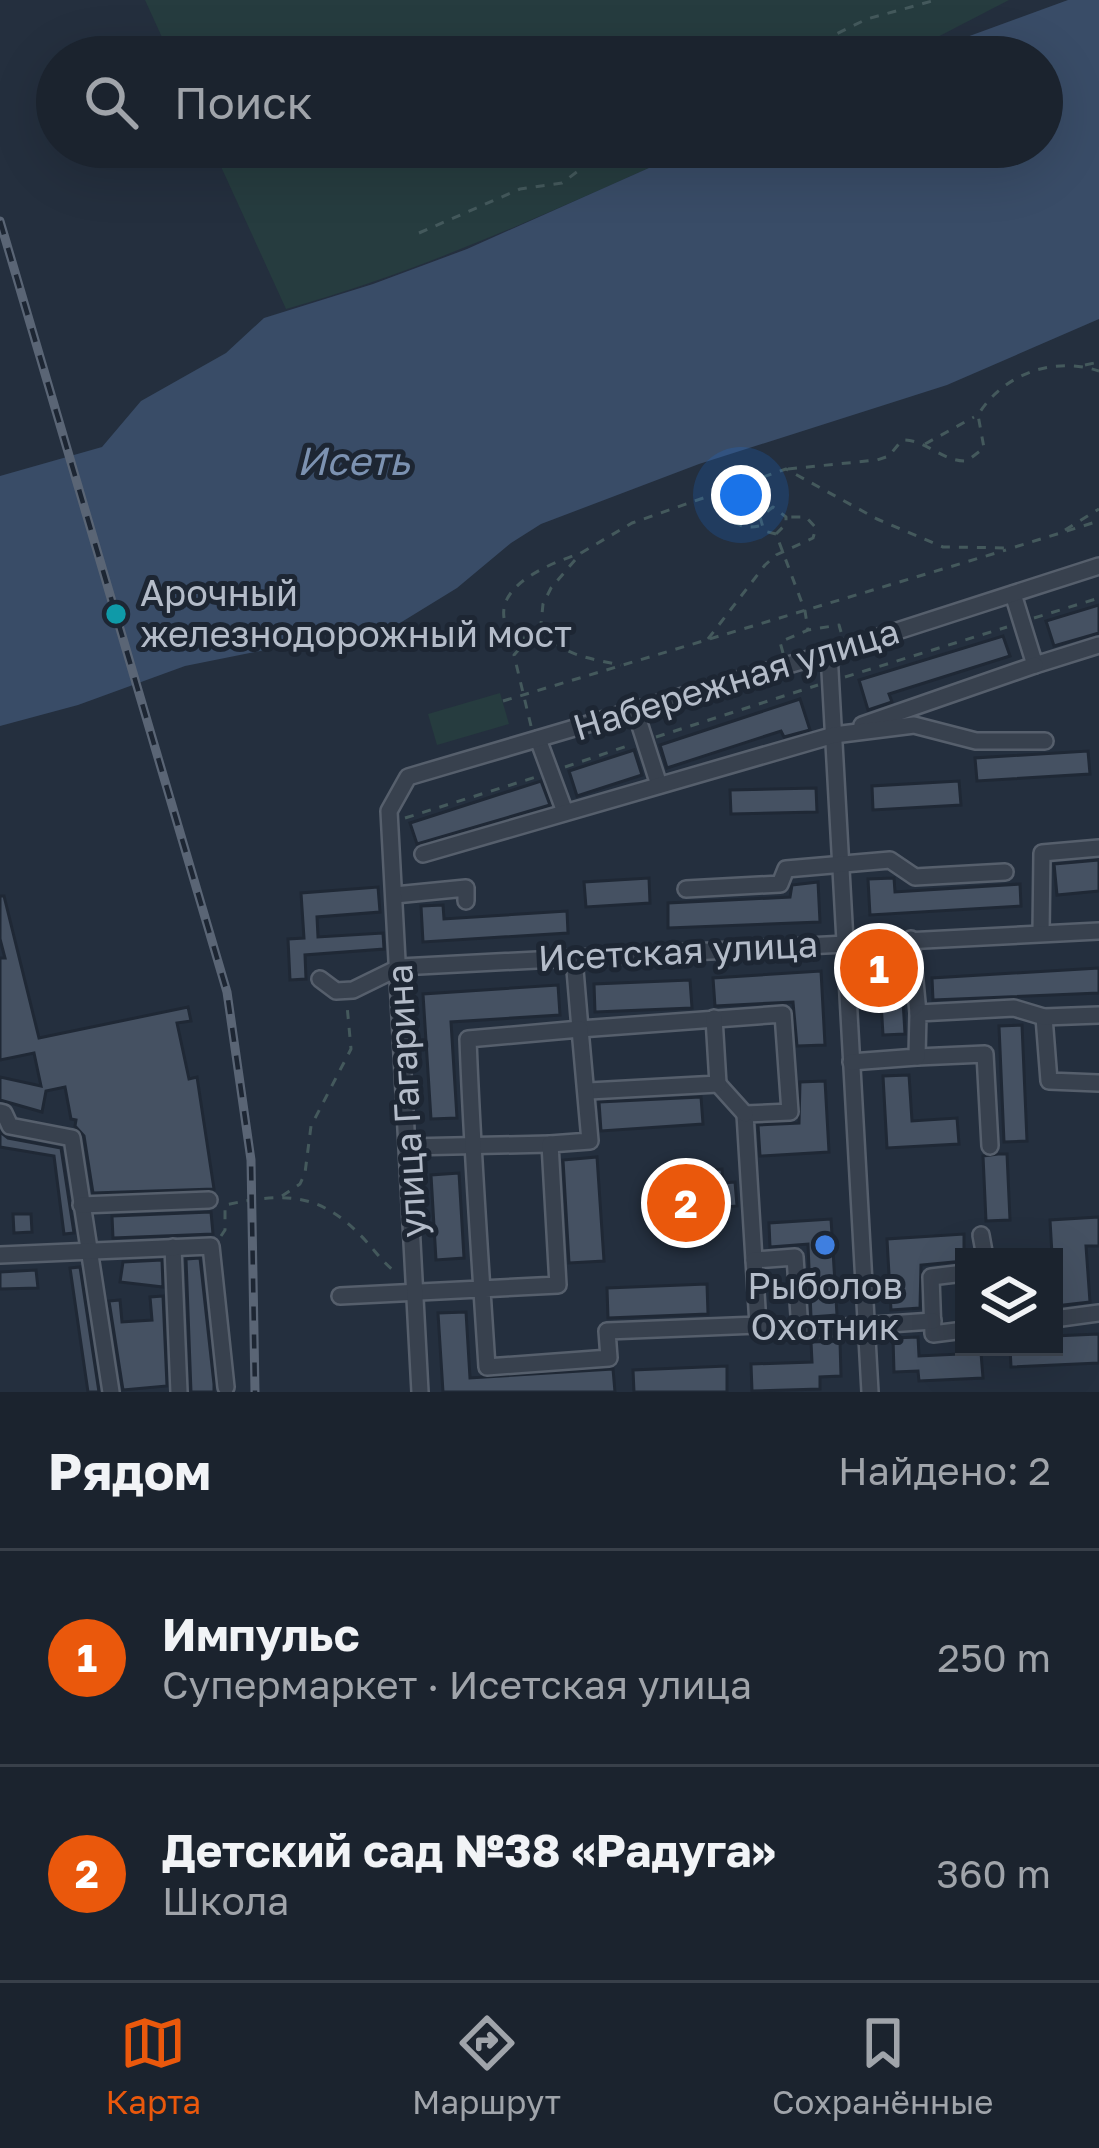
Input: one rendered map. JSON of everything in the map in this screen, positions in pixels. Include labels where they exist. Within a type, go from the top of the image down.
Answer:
[{"type":"street","name":"Набережная улица","points":[[395,815],[408,777],[829,653],[1099,566]]},
{"type":"street","points":[[1012,594],[1035,664]]},
{"type":"street","points":[[423,854],[833,735],[1099,644]]},
{"type":"street","points":[[829,653],[869,1392]]},
{"type":"street","points":[[635,710],[659,785]]},
{"type":"street","points":[[833,735],[914,725],[976,741],[1046,741]]},
{"type":"street","points":[[536,739],[565,812]]},
{"type":"street","name":"улица Гагарина","points":[[395,815],[420,1392]]},
{"type":"street","points":[[1041,933],[1042,854],[1099,848]]},
{"type":"street","points":[[686,890],[779,884],[786,869],[890,860],[915,877],[1005,872]]},
{"type":"street","points":[[395,895],[466,887],[466,902]]},
{"type":"street","name":"Исетская улица","points":[[400,967],[1099,931]]},
{"type":"street","points":[[910,939],[917,1057]]},
{"type":"street","points":[[408,1147],[590,1141],[574,958]]},
{"type":"street","points":[[320,979],[336,991],[346,990],[400,967]]},
{"type":"street","points":[[917,1013],[1014,1008],[1044,1017],[1099,1016]]},
{"type":"street","points":[[745,1114],[790,1112],[783,1014],[468,1039],[488,1367],[609,1358],[607,1331],[758,1325],[800,1330],[933,1321]]},
{"type":"street","points":[[1044,1017],[1049,1081],[1098,1083]]},
{"type":"street","points":[[713,1018],[718,1084],[745,1114],[758,1325]]},
{"type":"street","points":[[851,1062],[985,1054],[990,1146]]},
{"type":"street","points":[[589,1090],[718,1084]]},
{"type":"street","points":[[0,1112],[10,1126],[72,1138],[110,1392]]},
{"type":"street","points":[[340,1296],[415,1288],[558,1285],[550,1144]]},
{"type":"street","points":[[81,1205],[209,1200]]},
{"type":"street","points":[[981,1235],[983,1248]]},
{"type":"street","points":[[0,1255],[211,1246],[226,1387]]},
{"type":"street","points":[[173,1247],[178,1392]]},
{"type":"street","points":[[754,1260],[795,1257],[800,1330]]},
{"type":"street","points":[[955,1274],[931,1277],[933,1334],[955,1331]]},
{"type":"street","points":[[1063,1318],[1099,1313]]},
{"type":"path","points":[[833,36],[867,20],[936,0]]},
{"type":"path","points":[[419,233],[520,189],[562,183],[582,168]]},
{"type":"path","points":[[1083,366],[1099,362]]},
{"type":"path","points":[[923,445],[978,415],[999,390],[1035,370],[1066,364],[1099,371]]},
{"type":"path","points":[[529,638],[513,638],[504,626],[505,602],[529,574],[581,553],[632,523],[786,469],[877,460],[889,456],[902,440],[957,461],[974,457],[984,448],[978,415]]},
{"type":"path","points":[[786,469],[877,519],[943,548],[1012,548]]},
{"type":"path","points":[[724,506],[731,488]]},
{"type":"path","points":[[709,496],[741,526],[760,526],[776,534],[808,631]]},
{"type":"path","points":[[707,641],[765,565],[812,538],[816,528],[806,517],[786,517],[772,507],[760,517],[760,526]]},
{"type":"path","points":[[1061,532],[1099,509]]},
{"type":"path","points":[[776,534],[786,517]]},
{"type":"path","points":[[502,701],[1099,521]]},
{"type":"path","points":[[581,553],[551,588],[543,604],[542,624],[549,640],[567,651],[623,665]]},
{"type":"path","points":[[395,815],[550,772],[1099,598]]},
{"type":"path","points":[[536,739],[514,655],[542,624]]},
{"type":"path","points":[[280,1197],[300,1184],[311,1126],[351,1049],[346,990]]},
{"type":"path","points":[[211,1246],[225,1230],[225,1205],[263,1196],[320,1202],[366,1241],[377,1259],[415,1288]]},
{"type":"green space","points":[[145,0],[1009,0],[940,36],[161,36]]},
{"type":"green space","points":[[222,168],[649,168],[443,256],[286,309]]},
{"type":"green space","points":[[500,693],[509,724],[437,745],[428,714]]},
{"type":"water","name":"Исеть","points":[[1068,0],[1099,0],[1099,319],[947,385],[699,464],[541,524],[457,588],[400,623],[341,636],[300,629],[285,646],[185,666],[78,705],[0,726],[0,476],[102,447],[141,401],[226,353],[264,318],[467,249],[649,168],[1063,168],[1063,36],[969,36]]},
{"type":"building","points":[[1099,605],[1099,633],[1054,646],[1046,621]]},
{"type":"building","points":[[1003,636],[1010,656],[889,694],[892,702],[868,710],[859,680]]},
{"type":"building","points":[[800,699],[810,730],[784,737],[781,731],[667,768],[660,745]]},
{"type":"building","points":[[634,750],[642,775],[577,796],[569,771]]},
{"type":"building","points":[[1088,751],[1090,774],[977,781],[975,758]]},
{"type":"building","points":[[541,781],[550,805],[417,844],[410,823]]},
{"type":"building","points":[[959,781],[961,805],[873,810],[872,786]]},
{"type":"building","points":[[816,788],[817,812],[731,814],[730,790]]},
{"type":"building","points":[[1099,860],[1099,891],[1057,895],[1054,864]]},
{"type":"building","points":[[649,878],[650,903],[586,907],[584,882]]},
{"type":"building","points":[[894,878],[895,892],[1020,884],[1021,906],[870,915],[868,879]]},
{"type":"building","points":[[818,882],[820,922],[668,928],[668,903],[790,897],[792,885]]},
{"type":"building","points":[[378,887],[380,912],[317,917],[318,937],[383,933],[384,949],[305,955],[306,979],[290,980],[288,939],[304,938],[301,893]]},
{"type":"building","points":[[0,896],[4,896],[39,1038],[188,1007],[191,1021],[177,1023],[189,1079],[197,1077],[214,1189],[93,1193],[84,1136],[71,1119],[65,1087],[46,1091],[42,1112],[0,1100],[0,1077],[41,1086],[34,1053],[0,1060],[0,958],[5,958]]},
{"type":"building","points":[[443,905],[444,919],[567,911],[568,933],[423,942],[421,906]]},
{"type":"building","points":[[901,967],[905,1034],[883,1035],[879,968]]},
{"type":"building","points":[[1099,968],[1099,993],[933,1000],[932,978]]},
{"type":"building","points":[[821,971],[825,1045],[797,1046],[793,1002],[715,1006],[713,978]]},
{"type":"building","points":[[690,980],[692,1008],[595,1012],[594,984]]},
{"type":"building","points":[[558,985],[560,1015],[451,1022],[457,1118],[431,1119],[423,994]]},
{"type":"building","points":[[1022,1025],[1027,1141],[1004,1142],[999,1026]]},
{"type":"building","points":[[909,1075],[912,1121],[957,1118],[959,1144],[887,1148],[883,1076]]},
{"type":"building","points":[[825,1081],[829,1152],[760,1156],[758,1125],[799,1123],[800,1082]]},
{"type":"building","points":[[701,1097],[703,1124],[601,1131],[599,1102]]},
{"type":"building","points":[[0,1132],[8,1138],[61,1148],[74,1233],[64,1234],[54,1156],[0,1147]]},
{"type":"building","points":[[1007,1154],[1010,1220],[986,1221],[983,1156]]},
{"type":"building","points":[[597,1157],[604,1261],[569,1263],[563,1160]]},
{"type":"building","points":[[695,1163],[695,1167],[722,1169],[723,1183],[735,1182],[737,1206],[725,1207],[727,1222],[679,1231],[678,1217],[697,1216],[694,1178],[675,1180],[674,1165]]},
{"type":"building","points":[[459,1173],[464,1258],[436,1260],[431,1175]]},
{"type":"building","points":[[211,1212],[213,1234],[113,1238],[112,1216]]},
{"type":"building","points":[[13,1214],[31,1214],[32,1232],[14,1233]]},
{"type":"building","points":[[1099,1217],[1099,1246],[1086,1246],[1090,1302],[1063,1305],[1063,1248],[1052,1248],[1050,1220]]},
{"type":"building","points":[[831,1219],[837,1315],[811,1317],[808,1244],[770,1247],[769,1223]]},
{"type":"building","points":[[964,1234],[964,1248],[955,1248],[955,1262],[921,1265],[920,1308],[891,1310],[887,1239]]},
{"type":"building","points":[[200,1258],[214,1392],[191,1392],[186,1259]]},
{"type":"building","points":[[162,1260],[163,1287],[120,1282],[123,1262]]},
{"type":"building","points":[[80,1267],[99,1392],[88,1392],[70,1268]]},
{"type":"building","points":[[36,1270],[38,1288],[0,1289],[0,1272]]},
{"type":"building","points":[[707,1284],[708,1314],[608,1318],[607,1288]]},
{"type":"building","points":[[163,1296],[167,1386],[123,1390],[109,1301],[120,1300],[122,1322],[152,1320],[150,1297]]},
{"type":"building","points":[[466,1312],[470,1378],[613,1369],[615,1392],[443,1392],[438,1313]]},
{"type":"building","points":[[1099,1334],[1099,1363],[1011,1367],[1010,1356],[1063,1356],[1063,1336]]},
{"type":"building","points":[[918,1337],[919,1356],[981,1356],[983,1378],[919,1381],[918,1371],[894,1372],[893,1338]]},
{"type":"building","points":[[840,1341],[841,1376],[820,1377],[820,1389],[752,1391],[751,1364],[812,1362],[811,1342]]},
{"type":"building","points":[[727,1366],[727,1392],[634,1392],[633,1370]]},
{"type":"railway","points":[[0,221],[227,992],[251,1160],[255,1392]]},
{"type":"place","name":"Арочный железнодорожный мост","points":[[116,614]]},
{"type":"place","name":"Импульс","points":[[879,968]]},
{"type":"place","name":"Детский сад №38 «Радуга»","points":[[686,1203]]},
{"type":"place","name":"Рыболов Охотник","points":[[825,1245]]}]
